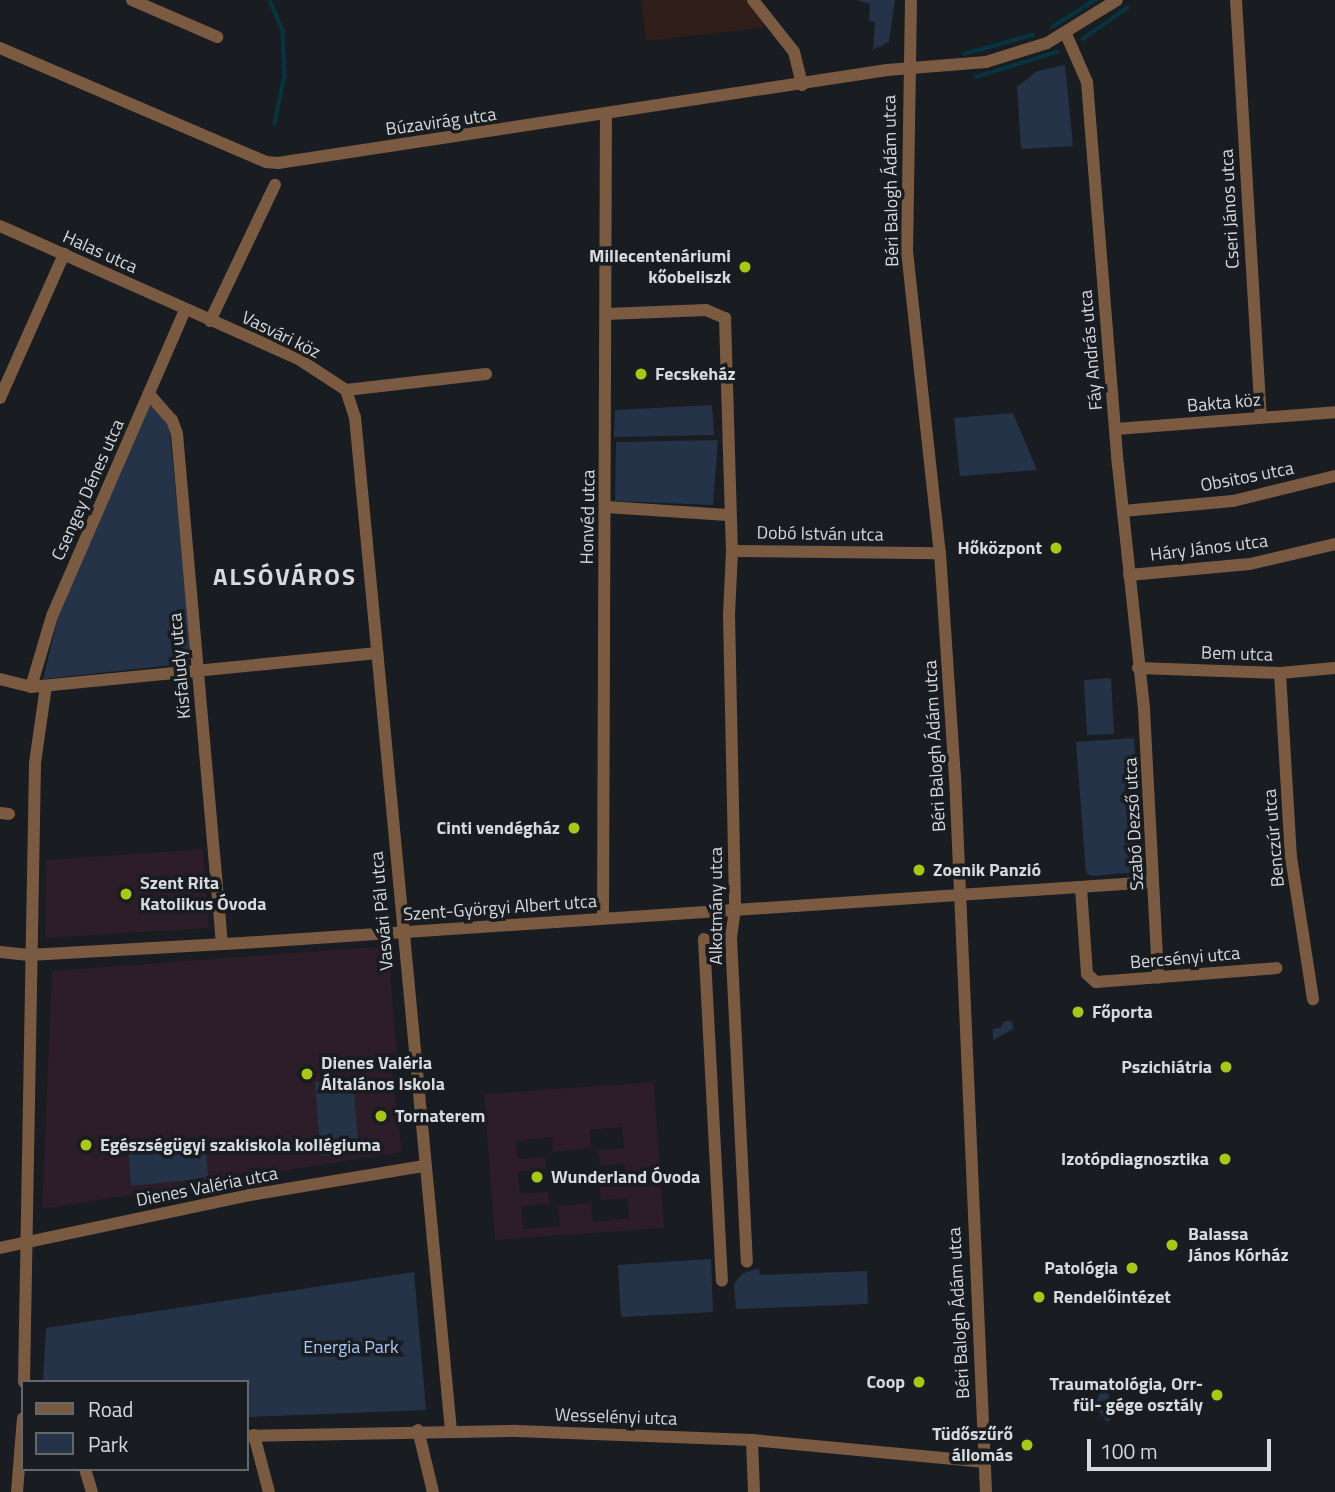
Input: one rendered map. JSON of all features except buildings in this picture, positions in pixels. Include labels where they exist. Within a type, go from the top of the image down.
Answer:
[{"type":"street","points":[[132,0],[217,37]]},
{"type":"street","points":[[753,0],[794,52],[802,85]]},
{"type":"street","name":"Béri Balogh Ádám utca","points":[[911,0],[907,71],[907,251],[940,553],[960,895],[986,1492]]},
{"type":"street","name":"Búzavirág utca","points":[[0,48],[266,162],[606,116],[802,85],[986,62],[1066,34],[1117,0]]},
{"type":"street","name":"Cseri János utca","points":[[1236,0],[1261,417]]},
{"type":"street","name":"Fáy András utca","points":[[1066,34],[1087,82],[1138,668]]},
{"type":"street","name":"Honvéd utca","points":[[603,918],[606,116]]},
{"type":"street","points":[[210,321],[275,185]]},
{"type":"street","name":"Halas utca","points":[[0,226],[185,310]]},
{"type":"street","points":[[0,398],[64,254]]},
{"type":"street","name":"Vasvári köz","points":[[185,310],[297,358],[346,390]]},
{"type":"street","name":"Csengey Dénes utca","points":[[31,687],[52,616],[185,310]]},
{"type":"street","points":[[606,507],[728,516],[725,318],[706,310],[607,314]]},
{"type":"street","points":[[346,390],[486,374]]},
{"type":"street","name":"Vasvári Pál utca","points":[[346,390],[355,417],[423,1166],[451,1430]]},
{"type":"street","name":"Kisfaludy utca","points":[[149,394],[172,420],[177,434],[222,944]]},
{"type":"street","name":"Bakta köz","points":[[1116,429],[1335,412]]},
{"type":"street","name":"Obsitos utca","points":[[1123,510],[1233,501],[1335,476]]},
{"type":"street","name":"Dobó István utca","points":[[728,516],[732,551],[940,553]]},
{"type":"street","name":"Háry János utca","points":[[1129,575],[1250,564],[1335,544]]},
{"type":"street","name":"Alkotmány utca","points":[[732,551],[729,615],[735,909],[731,938],[747,1262]]},
{"type":"street","points":[[0,679],[31,687],[46,686],[198,668],[377,653]]},
{"type":"street","name":"Bem utca","points":[[1138,668],[1280,673],[1335,668]]},
{"type":"street","name":"Szabó Dezső utca","points":[[1138,668],[1158,978]]},
{"type":"street","name":"Benczúr utca","points":[[1280,673],[1291,857],[1313,999]]},
{"type":"street","points":[[24,1380],[29,955],[35,763],[46,686]]},
{"type":"street","points":[[960,895],[1153,882]]},
{"type":"street","name":"Bercsényi utca","points":[[1081,888],[1087,974],[1096,982],[1276,968]]},
{"type":"street","name":"Szent-Györgyi Albert utca","points":[[0,952],[29,955],[222,944],[960,895]]},
{"type":"street","name":"Alkotmány utca","points":[[704,939],[722,1281]]},
{"type":"street","name":"Dienes Valéria utca","points":[[0,1248],[237,1197],[423,1166]]},
{"type":"street","points":[[418,1430],[433,1492]]},
{"type":"street","name":"Wesselényi utca","points":[[251,1435],[451,1430],[752,1440],[983,1462]]},
{"type":"street","points":[[251,1435],[269,1492]]},
{"type":"street","points":[[752,1440],[754,1492]]},
{"type":"street","points":[[18,1492],[21,1457]]},
{"type":"street","points":[[86,1471],[92,1492]]},
{"type":"shaded area","points":[[641,0],[757,0],[771,18],[761,28],[646,41]]},
{"type":"shaded area","name":"Szent Rita Katolikus Óvoda","points":[[203,849],[209,928],[45,938],[46,860]]},
{"type":"shaded area","points":[[388,946],[397,1056],[390,1057],[402,1152],[42,1209],[52,971]]},
{"type":"shaded area","points":[[654,1082],[664,1228],[495,1240],[484,1094]],"holes":[[[622,1127],[624,1148],[598,1150],[600,1166],[625,1164],[627,1184],[600,1187],[601,1200],[627,1198],[629,1218],[593,1222],[591,1203],[558,1206],[560,1226],[523,1229],[521,1206],[549,1204],[548,1192],[520,1194],[518,1172],[546,1169],[545,1157],[518,1159],[516,1141],[552,1137],[553,1152],[591,1148],[590,1130]]]},
{"type":"green space","points":[[856,0],[895,0],[889,42],[873,50],[875,22],[869,21],[870,4]]},
{"type":"green space","points":[[1065,65],[1073,146],[1021,149],[1017,87],[1037,71]]},
{"type":"green space","points":[[150,400],[169,425],[192,658],[183,664],[43,679],[61,605]]},
{"type":"green space","points":[[712,405],[714,435],[614,437],[615,410]]},
{"type":"green space","points":[[1013,413],[1037,470],[960,476],[954,418]]},
{"type":"green space","points":[[718,440],[713,505],[615,501],[616,442]]},
{"type":"green space","points":[[1111,678],[1114,734],[1087,735],[1084,680]]},
{"type":"green space","points":[[1134,738],[1141,864],[1139,872],[1092,876],[1086,873],[1076,742]]},
{"type":"green space","points":[[1005,1021],[1012,1021],[1013,1029],[993,1040],[993,1029],[1000,1028]]},
{"type":"green space","points":[[353,1079],[359,1153],[321,1156],[315,1082]]},
{"type":"green space","points":[[205,1138],[208,1178],[131,1186],[128,1145]]},
{"type":"green space","points":[[711,1259],[713,1312],[621,1317],[618,1265]]},
{"type":"green space","points":[[759,1268],[760,1275],[867,1271],[868,1304],[736,1309],[734,1284],[742,1274]]},
{"type":"green space","name":"Energia Park","points":[[414,1272],[426,1410],[248,1417],[248,1380],[43,1380],[46,1328]]},
{"type":"green space","points":[[1108,1390],[1111,1420],[1107,1422],[1094,1405],[1101,1391]]},
{"type":"waterway","points":[[270,0],[283,31],[285,75],[275,124]]},
{"type":"waterway","points":[[1052,27],[1095,0]]},
{"type":"waterway","points":[[1083,39],[1127,8]]},
{"type":"waterway","points":[[964,54],[1032,35]]},
{"type":"waterway","points":[[976,77],[1057,52]]},
{"type":"place","name":"Millecentenáriumi kőobeliszk","points":[[745,267]]},
{"type":"place","name":"Fecskeház","points":[[641,374]]},
{"type":"place","name":"Hőközpont","points":[[1056,548]]},
{"type":"place","name":"Cinti vendégház","points":[[574,828]]},
{"type":"place","name":"Zoenik Panzió","points":[[919,870]]},
{"type":"place","name":"Szent Rita Katolikus Óvoda","points":[[126,894]]},
{"type":"place","name":"Főporta","points":[[1078,1012]]},
{"type":"place","name":"Pszichiátria","points":[[1226,1067]]},
{"type":"place","name":"Dienes Valéria Általános Iskola","points":[[307,1074]]},
{"type":"place","name":"Tornaterem","points":[[381,1116]]},
{"type":"place","name":"Egészségügyi szakiskola kollégiuma","points":[[86,1145]]},
{"type":"place","name":"Izotópdiagnosztika","points":[[1225,1159]]},
{"type":"place","name":"Wunderland Óvoda","points":[[537,1177]]},
{"type":"place","name":"Balassa János Kórház","points":[[1172,1245]]},
{"type":"place","name":"Patológia","points":[[1132,1268]]},
{"type":"place","name":"Rendelőintézet","points":[[1039,1297]]},
{"type":"place","name":"Coop","points":[[919,1382]]},
{"type":"place","name":"Traumatológia, Orr- fül- gége osztály","points":[[1217,1395]]},
{"type":"place","name":"Tüdőszűrő állomás","points":[[1027,1445]]},
{"type":"district","name":"ALSÓVÁROS","points":[[285,577]]}]
